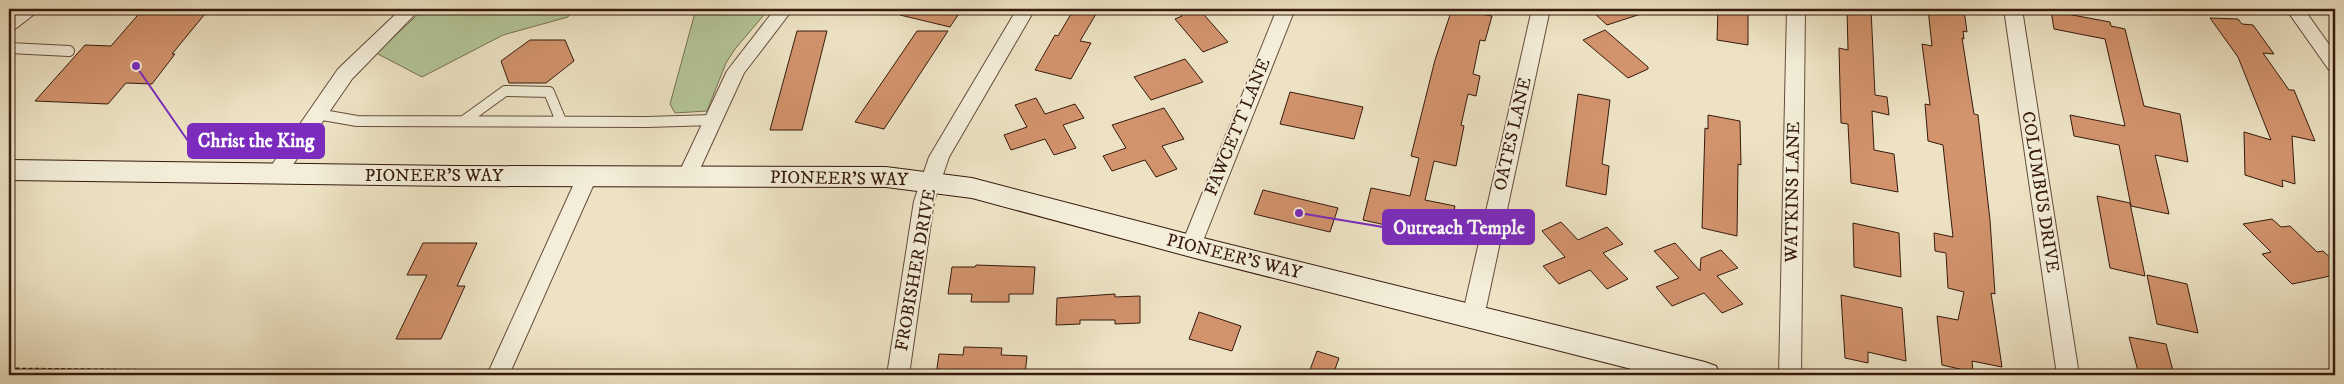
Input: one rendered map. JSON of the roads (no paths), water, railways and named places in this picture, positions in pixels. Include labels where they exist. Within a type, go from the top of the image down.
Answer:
[{"type":"main road","name":"PIONEER'S WAY","points":[[9,170],[686,178],[886,177],[972,188],[1191,246],[1705,375]]},
{"type":"street","points":[[9,25],[32,9]]},
{"type":"street","points":[[276,174],[345,74],[411,9]]},
{"type":"street","points":[[686,178],[736,71],[784,9]]},
{"type":"street","name":"FROBISHER DRIVE","points":[[898,375],[924,201],[939,157],[1026,9]]},
{"type":"street","name":"FAWCETT LANE","points":[[1191,246],[1286,9]]},
{"type":"street","name":"OATES LANE","points":[[1473,317],[1541,9]]},
{"type":"street","name":"WATKINS LANE","points":[[1790,375],[1796,9]]},
{"type":"street","name":"COLUMBUS DRIVE","points":[[2013,9],[2068,375]]},
{"type":"street","points":[[2295,9],[2335,66]]},
{"type":"street","points":[[498,375],[587,177]]},
{"type":"lane","points":[[9,48],[69,51]]},
{"type":"lane","points":[[465,120],[505,92],[549,92],[561,121]]},
{"type":"lane","points":[[317,114],[357,121],[647,122],[713,120]]},
{"type":"place","name":"Christ the King","points":[[136,66]]},
{"type":"place","name":"Outreach Temple","points":[[1299,213]]}]
